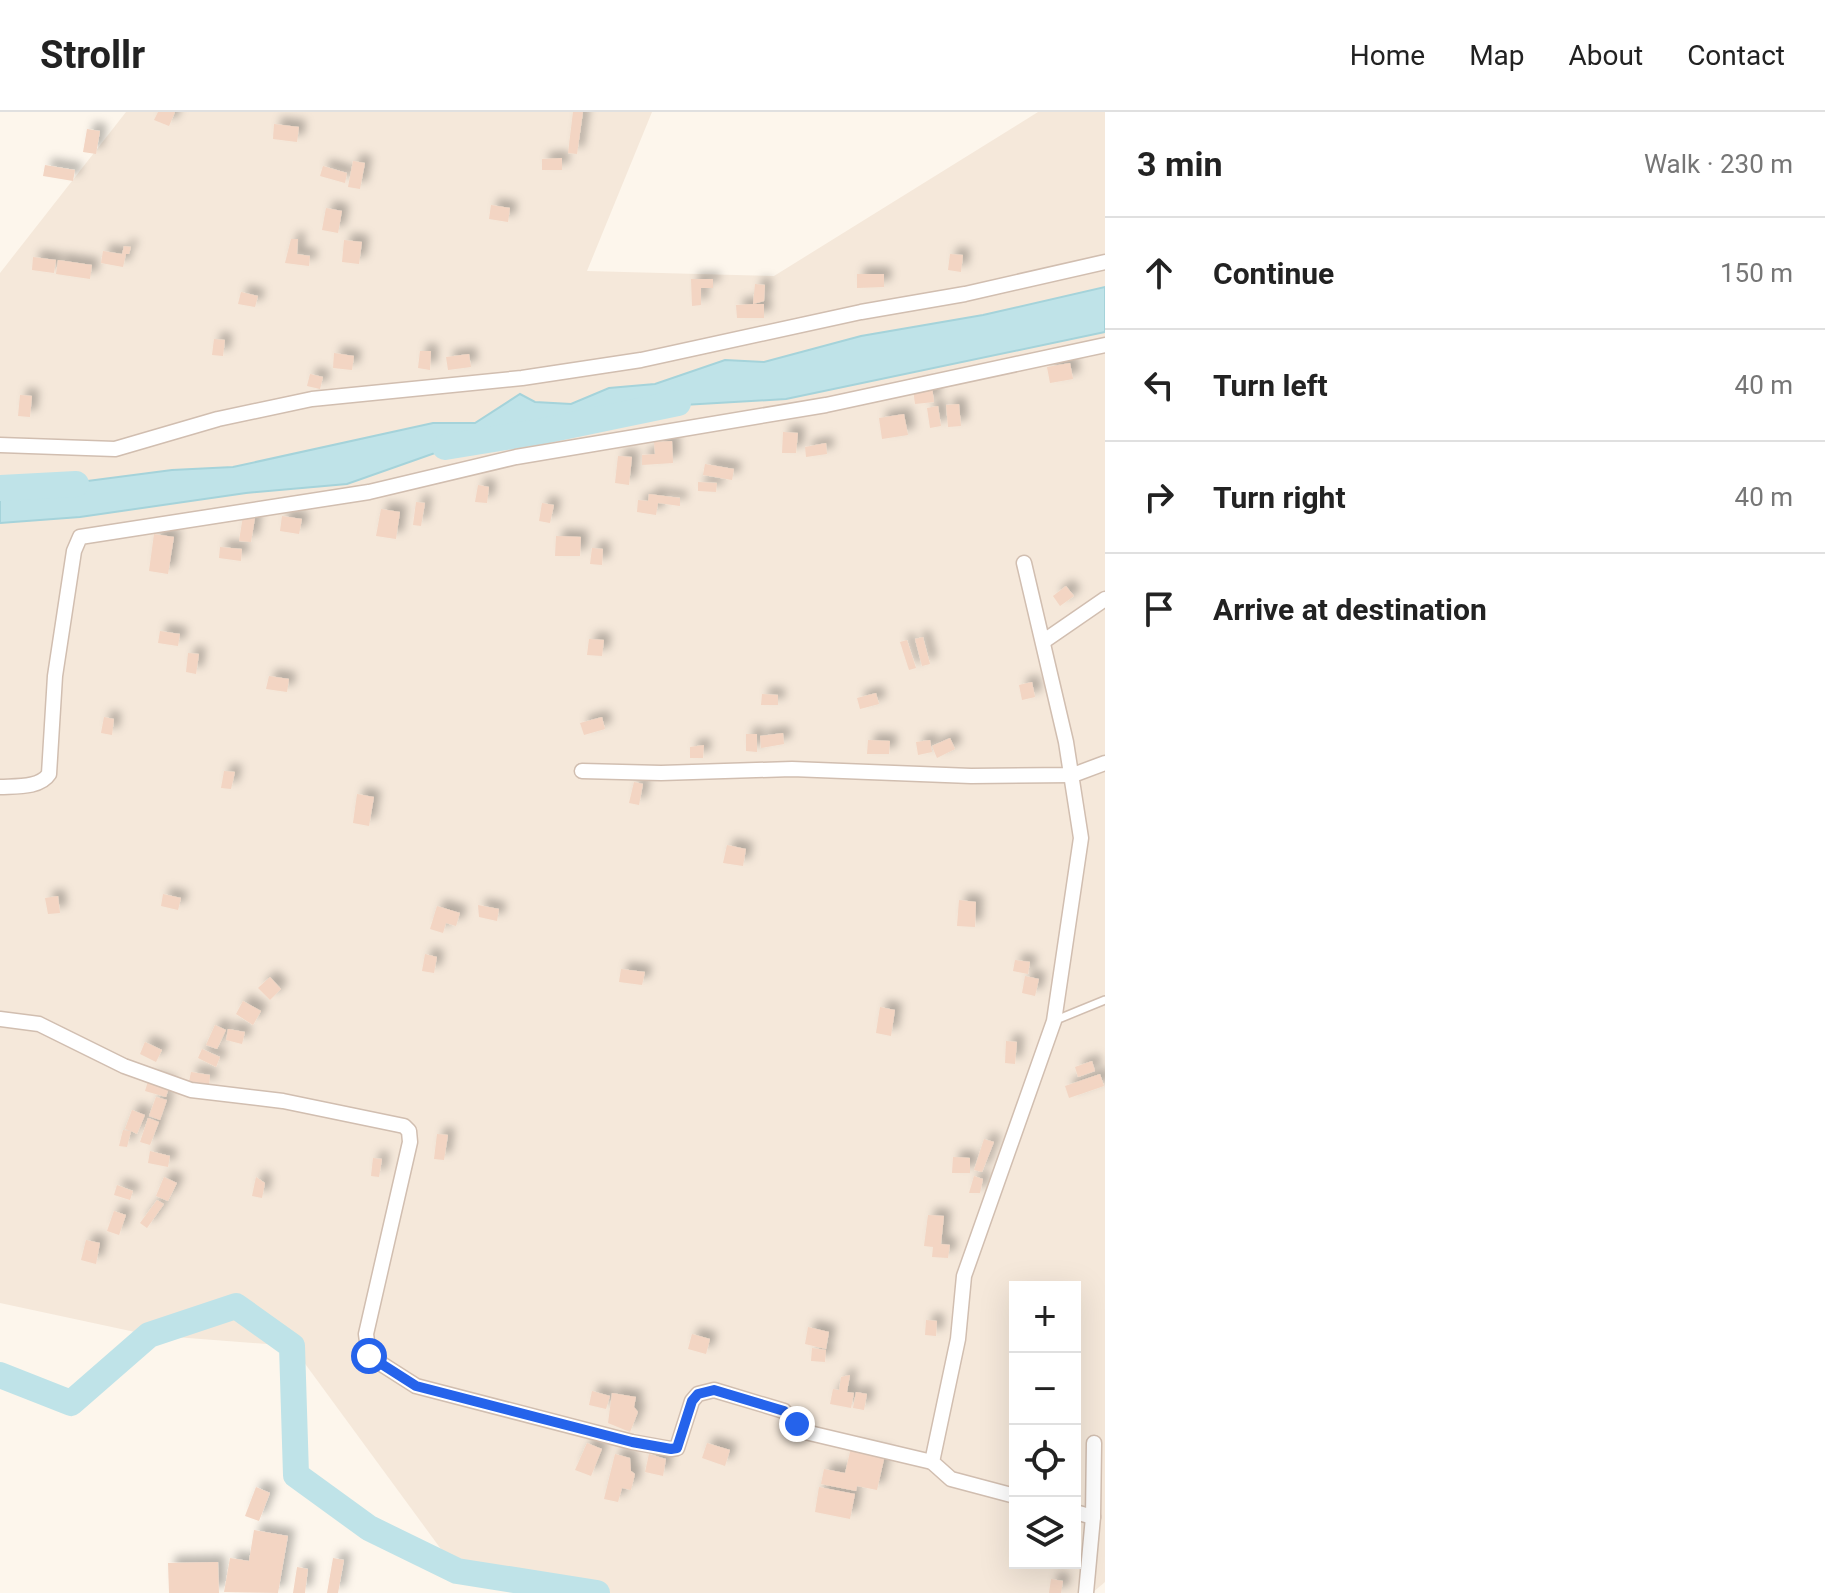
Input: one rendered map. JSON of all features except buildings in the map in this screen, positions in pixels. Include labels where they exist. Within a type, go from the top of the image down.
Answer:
[{"type":"street","points":[[0,445],[115,449],[218,419],[312,399],[494,381],[641,360],[1105,262]]},
{"type":"street","points":[[0,787],[37,783],[49,774],[55,676],[74,551],[80,537],[369,492],[516,457],[826,405],[1105,345]]},
{"type":"street","points":[[932,1462],[958,1339],[964,1276],[1054,1021],[1081,838],[1073,775],[1024,563]]},
{"type":"street","points":[[1044,641],[1105,599]]},
{"type":"street","points":[[582,771],[661,773],[792,769],[956,775],[1073,775],[1105,763]]},
{"type":"street","points":[[0,1019],[39,1024],[124,1066],[191,1090],[283,1101],[404,1126],[409,1131],[410,1142],[366,1334],[366,1347],[369,1356],[416,1386],[632,1442],[671,1449],[677,1448],[692,1401],[698,1394],[714,1390],[784,1411],[801,1431],[932,1462],[951,1479],[1009,1494]]},
{"type":"street","points":[[1086,1593],[1093,1517],[1094,1443]]},
{"type":"street","points":[[1081,1514],[1093,1517]]},
{"type":"lane","points":[[1054,1021],[1105,1000]]},
{"type":"shaded area","points":[[126,112],[652,112],[587,271],[774,276],[1038,112],[1105,112],[1105,1582],[1092,1593],[565,1593],[457,1571],[292,1346],[149,1335],[0,1303],[0,273]]},
{"type":"water","points":[[1105,287],[1105,332],[786,399],[666,406],[543,431],[469,441],[347,484],[246,493],[80,517],[0,523],[0,488],[49,486],[172,470],[233,467],[433,423],[475,423],[520,394],[535,402],[571,404],[609,388],[655,384],[725,360],[764,362],[861,336],[983,315]]},
{"type":"waterway","points":[[445,447],[543,431],[678,403]]},
{"type":"waterway","points":[[0,488],[76,484]]},
{"type":"waterway","points":[[0,1375],[71,1403],[149,1335],[236,1306],[292,1346],[296,1475],[369,1528],[457,1571],[597,1593]]},
{"type":"route","points":[[369,1356],[416,1386],[632,1442],[671,1449],[677,1448],[692,1401],[698,1394],[714,1390],[784,1411],[797,1424]]}]
